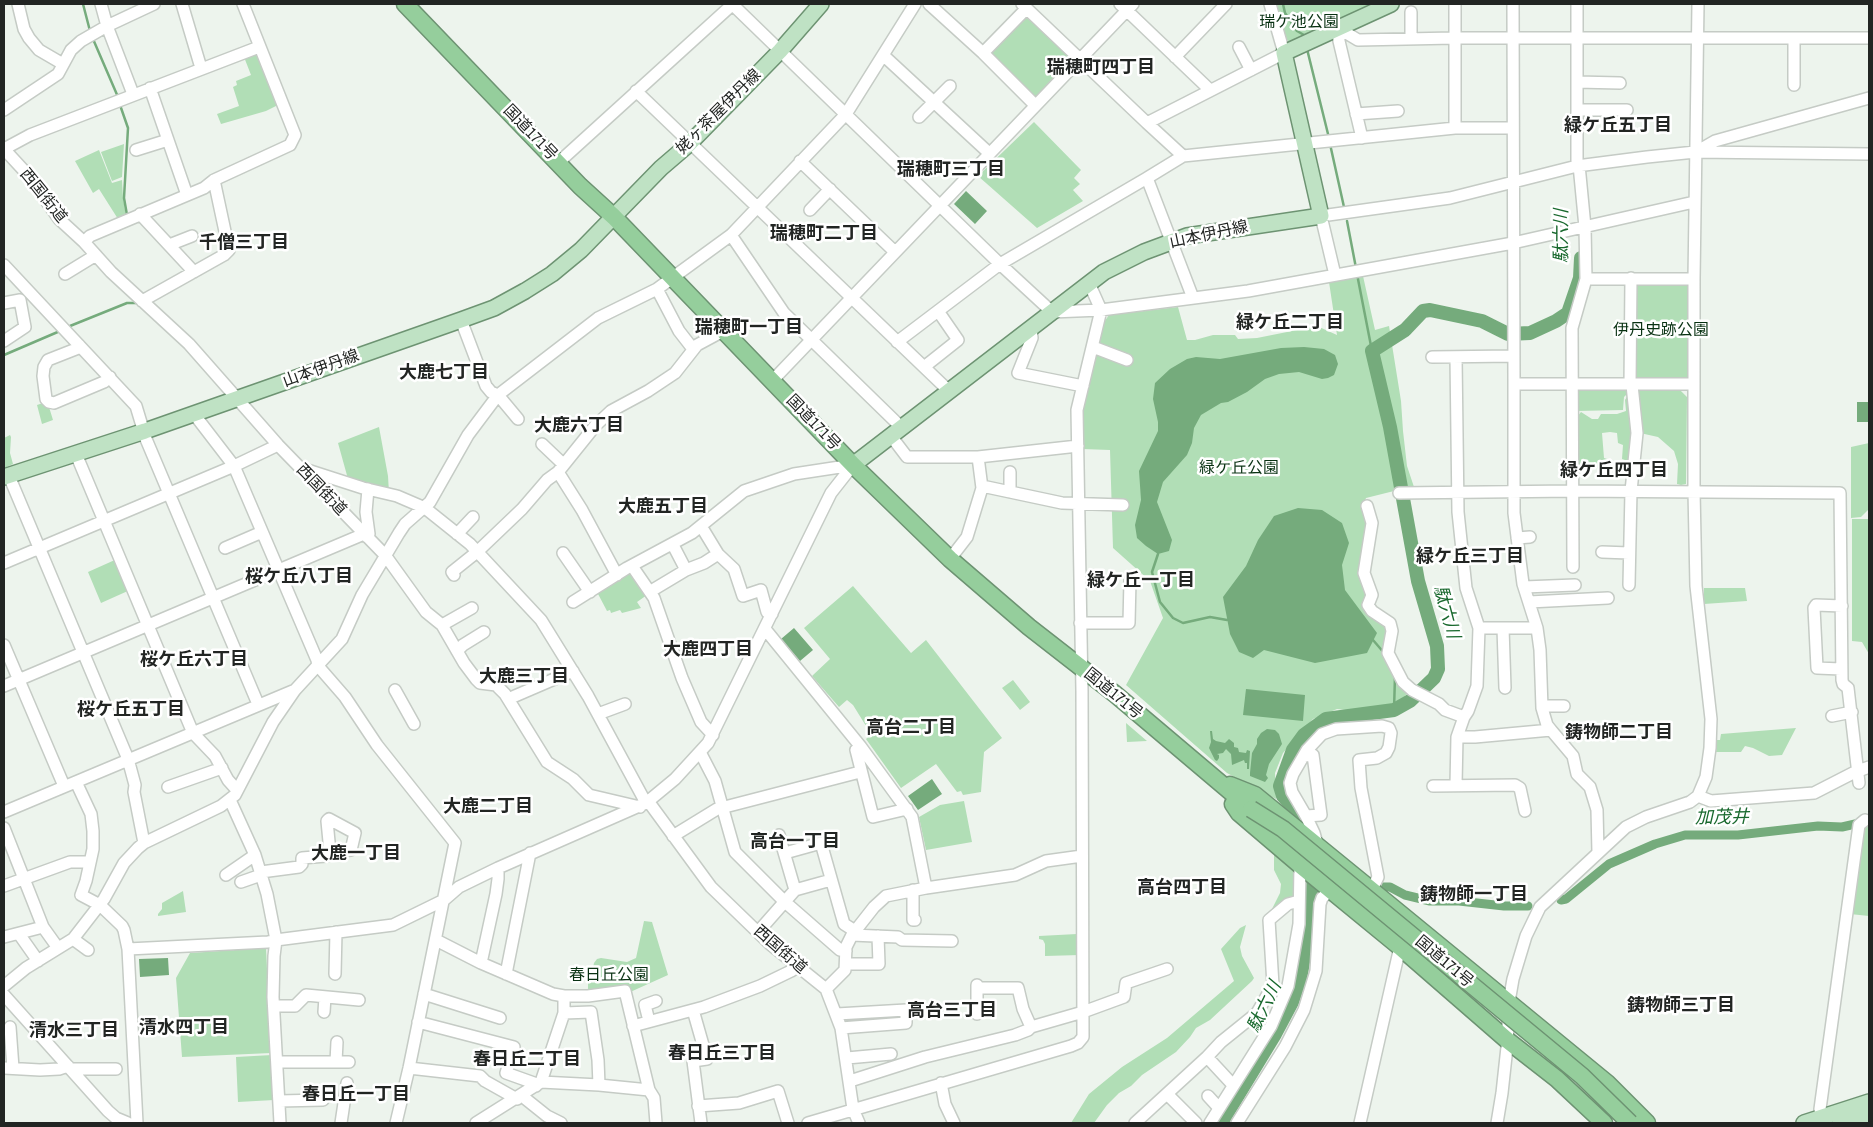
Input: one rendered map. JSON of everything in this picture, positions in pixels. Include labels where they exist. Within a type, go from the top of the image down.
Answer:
[{"type":"highway","name":"国道171号","points":[[405,4],[853,465],[950,559],[1036,633],[1115,694],[1251,809],[1277,837],[1488,1010],[1576,1085],[1616,1123]]},
{"type":"highway","points":[[1216,780],[1255,795],[1607,1083],[1647,1123]]},
{"type":"highway","points":[[1216,780],[1239,813],[1400,947],[1507,1040],[1557,1080],[1604,1123]]},
{"type":"highway","name":"国道171号","points":[[1251,809],[1283,829],[1575,1070],[1630,1123]]},
{"type":"main road","name":"姥ヶ茶屋伊丹線","points":[[614,217],[780,51],[821,4]]},
{"type":"main road","points":[[1321,216],[1284,54],[1391,4]]},
{"type":"main road","name":"山本伊丹線","points":[[853,465],[1104,272],[1170,241],[1205,232],[1321,216]]},
{"type":"main road","name":"山本伊丹線","points":[[6,476],[145,431],[502,304],[552,274],[581,250],[614,217]]},
{"type":"main road","points":[[1804,1123],[1822,1121],[1869,1102]]},
{"type":"main road","points":[[1841,1123],[1869,1114]]},
{"type":"street","points":[[18,4],[24,29],[29,38],[39,50],[62,64]]},
{"type":"street","points":[[101,4],[107,26],[133,94]]},
{"type":"street","points":[[4,110],[58,74],[62,64],[77,44],[107,26],[154,4]]},
{"type":"street","points":[[182,4],[202,68]]},
{"type":"street","points":[[84,242],[90,236],[204,188],[214,180],[290,145],[295,135],[243,4]]},
{"type":"street","points":[[559,162],[733,4],[1000,264],[1052,312],[1101,310],[1228,295],[1513,243],[1694,202]]},
{"type":"street","points":[[4,986],[38,961],[73,939],[100,905],[124,863],[144,843],[208,813],[230,800],[273,722],[296,690],[342,638],[362,595],[385,555],[405,524],[430,502],[468,435],[498,395],[598,318],[657,289],[731,235],[846,114],[914,4]]},
{"type":"street","points":[[929,4],[984,53],[1035,105]]},
{"type":"street","points":[[1175,57],[1226,4]]},
{"type":"street","points":[[1147,123],[1284,54],[1270,4]]},
{"type":"street","points":[[1455,128],[1454,38],[1456,4]]},
{"type":"street","points":[[1513,4],[1514,491],[1517,538],[1524,587],[1537,628],[1542,706],[1546,725],[1573,756],[1577,774],[1590,788],[1597,810],[1598,852]]},
{"type":"street","points":[[1573,567],[1572,328],[1586,278],[1585,227],[1578,165],[1579,110],[1577,82],[1579,39],[1577,4]]},
{"type":"street","points":[[1497,1123],[1513,978],[1526,936],[1540,907],[1626,826],[1682,805],[1698,796],[1706,777],[1711,734],[1696,584],[1694,491],[1694,202],[1698,4]]},
{"type":"street","points":[[984,53],[1024,6],[1183,156]]},
{"type":"street","points":[[772,381],[1080,60],[1126,6],[1210,90]]},
{"type":"street","points":[[1411,12],[1411,39]]},
{"type":"street","points":[[1338,28],[1358,40],[1454,38],[1869,38]]},
{"type":"street","points":[[1338,28],[1339,41],[1362,138]]},
{"type":"street","points":[[1794,39],[1796,78]]},
{"type":"street","points":[[4,150],[30,135],[259,47]]},
{"type":"street","points":[[1238,47],[1251,70]]},
{"type":"street","points":[[883,55],[990,153]]},
{"type":"street","points":[[1577,82],[1620,83]]},
{"type":"street","points":[[919,117],[950,86]]},
{"type":"street","points":[[150,88],[187,195]]},
{"type":"street","points":[[636,91],[689,144],[949,391]]},
{"type":"street","points":[[1695,152],[1715,141],[1869,98]]},
{"type":"street","points":[[1579,110],[1627,110]]},
{"type":"street","points":[[1356,114],[1398,111]]},
{"type":"street","points":[[897,342],[1000,264],[1183,156],[1455,128],[1513,128]]},
{"type":"street","points":[[136,150],[168,140]]},
{"type":"street","name":"西国街道","points":[[4,150],[28,175],[59,219],[84,242],[111,272],[189,344],[278,445],[385,555],[426,612],[442,625],[464,663],[476,679],[480,683],[496,686],[508,699],[547,762],[573,779],[589,795],[645,804],[673,836],[711,888],[770,944],[826,989],[842,1028],[853,1109],[859,1123]]},
{"type":"street","points":[[1335,275],[1321,216],[1450,198],[1578,165],[1695,152],[1869,154]]},
{"type":"street","points":[[800,161],[895,252]]},
{"type":"street","points":[[1148,178],[1170,241],[1193,298]]},
{"type":"street","points":[[142,301],[224,255],[229,250],[214,180]]},
{"type":"street","points":[[810,210],[830,189]]},
{"type":"street","points":[[140,214],[194,272]]},
{"type":"street","points":[[731,235],[784,312],[896,432],[907,458],[978,457],[1078,446]]},
{"type":"street","points":[[169,245],[192,236]]},
{"type":"street","points":[[65,274],[96,255]]},
{"type":"street","points":[[4,265],[136,406],[169,493],[258,704]]},
{"type":"street","points":[[1586,278],[1694,279]]},
{"type":"street","points":[[1630,584],[1631,491],[1637,433],[1631,385],[1631,278]]},
{"type":"street","points":[[808,1123],[1076,1044],[1083,1035],[1081,668],[1077,410],[1101,310],[1089,283]]},
{"type":"street","points":[[657,289],[679,331],[693,349]]},
{"type":"street","points":[[4,303],[20,300],[25,326],[4,341]]},
{"type":"street","points":[[924,367],[958,340],[938,311]]},
{"type":"street","points":[[461,320],[486,386],[491,392],[498,395],[518,419]]},
{"type":"street","points":[[1031,328],[1032,338],[1018,373],[1083,386]]},
{"type":"street","points":[[452,572],[477,552],[522,509],[611,411],[648,391],[675,373],[693,349],[723,331]]},
{"type":"street","points":[[80,345],[48,360],[44,367],[43,376],[46,399],[54,403],[104,382],[110,377]]},
{"type":"street","points":[[1093,347],[1128,360]]},
{"type":"street","points":[[1432,357],[1514,356]]},
{"type":"street","points":[[1456,357],[1457,492],[1466,588],[1479,628],[1477,686],[1457,737],[1456,785]]},
{"type":"street","points":[[1514,384],[1694,384]]},
{"type":"street","points":[[194,414],[234,466],[318,666],[345,697],[377,745],[455,843],[396,1123]]},
{"type":"street","points":[[542,444],[560,468],[616,575]]},
{"type":"street","points":[[4,563],[234,466],[278,445]]},
{"type":"street","points":[[76,454],[193,732],[215,756],[228,780],[237,790]]},
{"type":"street","points":[[950,559],[967,537],[982,486],[978,457]]},
{"type":"street","points":[[573,602],[616,575],[673,545],[701,526],[744,491],[752,487],[802,473],[853,465]]},
{"type":"street","points":[[128,949],[268,942],[393,925],[444,900],[459,887],[498,868],[645,804],[675,779],[700,752],[712,735],[831,493],[853,465]]},
{"type":"street","points":[[299,467],[368,489],[397,496],[424,508],[477,552],[541,620],[598,714],[645,804]]},
{"type":"street","points":[[1010,472],[1010,492]]},
{"type":"street","points":[[6,476],[39,548],[128,759],[135,785],[134,792],[144,843]]},
{"type":"street","points":[[982,486],[1062,503],[1123,505]]},
{"type":"street","points":[[4,686],[369,534],[366,512],[368,489]]},
{"type":"street","points":[[1399,493],[1514,491],[1840,493],[1842,669],[1843,684],[1848,688],[1852,712],[1858,777]]},
{"type":"street","points":[[1367,506],[1372,523],[1364,573],[1372,596],[1368,605],[1372,611],[1390,623],[1392,631],[1388,654],[1403,682],[1439,704],[1445,710],[1464,717]]},
{"type":"street","points":[[457,534],[473,517]]},
{"type":"street","points":[[701,526],[718,554],[734,570],[743,596],[761,590],[767,612],[772,614]]},
{"type":"street","points":[[225,548],[262,532]]},
{"type":"street","points":[[1517,538],[1530,537]]},
{"type":"street","points":[[673,545],[686,570]]},
{"type":"street","points":[[1602,552],[1630,553]]},
{"type":"street","points":[[563,553],[590,592]]},
{"type":"street","points":[[650,591],[718,554]]},
{"type":"street","points":[[632,566],[650,591],[682,678],[701,722],[712,735]]},
{"type":"street","points":[[1080,623],[1128,623],[1130,580]]},
{"type":"street","points":[[1524,587],[1575,585]]},
{"type":"street","points":[[1528,602],[1608,598]]},
{"type":"street","points":[[1842,606],[1816,605],[1814,608],[1817,668],[1842,669]]},
{"type":"street","points":[[442,625],[472,608]]},
{"type":"street","points":[[1479,628],[1537,628]]},
{"type":"street","points":[[1504,628],[1504,688]]},
{"type":"street","points":[[765,629],[861,747],[912,817],[926,888]]},
{"type":"street","points":[[457,651],[484,632]]},
{"type":"street","points":[[4,645],[64,786]]},
{"type":"street","points":[[508,699],[573,672]]},
{"type":"street","points":[[4,812],[258,704],[296,690]]},
{"type":"street","points":[[395,690],[414,724]]},
{"type":"street","points":[[598,714],[625,704]]},
{"type":"street","points":[[1542,706],[1564,706]]},
{"type":"street","points":[[1832,716],[1852,712]]},
{"type":"street","points":[[1315,845],[1314,833],[1292,792],[1290,783],[1304,756],[1322,734],[1336,729],[1382,726],[1389,728],[1391,733],[1386,753],[1377,758],[1359,760],[1361,788],[1378,877],[1369,888]]},
{"type":"street","points":[[1457,737],[1551,730]]},
{"type":"street","points":[[861,747],[856,750],[860,772],[873,817],[907,809]]},
{"type":"street","points":[[700,752],[715,781],[735,852],[784,902],[840,950],[846,951]]},
{"type":"street","points":[[1304,756],[1313,755],[1321,815],[1306,816]]},
{"type":"street","points":[[1698,796],[1706,801],[1711,801],[1814,793],[1858,777],[1869,767]]},
{"type":"street","points":[[168,787],[180,779],[222,768]]},
{"type":"street","points":[[673,836],[717,808],[860,772]]},
{"type":"street","points":[[76,782],[92,819],[93,849],[81,895],[100,905],[124,930],[128,949],[137,1123]]},
{"type":"street","points":[[1433,786],[1516,785],[1520,788],[1525,811]]},
{"type":"street","points":[[230,800],[256,855],[270,904],[276,940],[274,956],[274,1006],[280,1123]]},
{"type":"street","points":[[1822,1121],[1822,1099],[1859,825],[1865,820]]},
{"type":"street","points":[[4,828],[44,927],[58,948]]},
{"type":"street","points":[[779,835],[795,890]]},
{"type":"street","points":[[785,853],[821,843],[844,924],[853,933],[898,937],[902,940],[952,941]]},
{"type":"street","points":[[241,882],[261,874],[299,867],[302,864],[302,858],[326,856],[330,852]]},
{"type":"street","points":[[506,974],[530,853]]},
{"type":"street","points":[[226,875],[256,855]]},
{"type":"street","points":[[826,989],[843,973],[846,964],[846,951],[853,933],[886,896],[913,890],[1015,875],[1046,861],[1082,856]]},
{"type":"street","points":[[4,886],[70,862],[90,862]]},
{"type":"street","points":[[1210,1123],[1271,1026],[1288,986],[1297,942],[1302,867]]},
{"type":"street","points":[[481,963],[496,894],[498,868]]},
{"type":"street","points":[[758,932],[795,890],[831,880]]},
{"type":"street","points":[[1237,1123],[1285,1047],[1304,1010],[1316,972],[1320,904],[1328,889]]},
{"type":"street","points":[[913,890],[913,920]]},
{"type":"street","points":[[1135,1123],[1221,1042],[1257,1013],[1273,984],[1269,920],[1288,904],[1299,901]]},
{"type":"street","points":[[4,937],[44,927]]},
{"type":"street","points":[[335,974],[336,932]]},
{"type":"street","points":[[19,934],[38,961]]},
{"type":"street","points":[[846,964],[878,964],[878,936]]},
{"type":"street","points":[[73,939],[88,950]]},
{"type":"street","points":[[436,940],[481,963],[553,994],[588,996],[625,991],[649,1090],[654,1098],[656,1123]]},
{"type":"street","points":[[1360,1123],[1400,947]]},
{"type":"street","points":[[633,1026],[693,1010],[760,986],[792,972],[798,966]]},
{"type":"street","points":[[850,1081],[925,1057],[1016,1035],[1031,1027],[1124,998],[1126,983],[1167,969]]},
{"type":"street","points":[[978,1014],[977,987],[1018,984],[1023,1009],[1031,1027]]},
{"type":"street","points":[[424,994],[500,1018]]},
{"type":"street","points":[[4,995],[116,1118],[128,1123]]},
{"type":"street","points":[[274,1006],[300,1008],[306,995],[359,1000]]},
{"type":"street","points":[[476,1123],[538,1084],[564,1013],[564,996]]},
{"type":"street","points":[[324,1012],[325,997]]},
{"type":"street","points":[[649,1022],[645,1005],[656,1002]]},
{"type":"street","points":[[693,1010],[707,1058],[693,1061],[701,1123]]},
{"type":"street","points":[[837,1014],[906,1010],[906,1023],[842,1028]]},
{"type":"street","points":[[564,1013],[591,1012],[598,1060],[599,1084]]},
{"type":"street","points":[[418,1022],[514,1047],[506,1073],[534,1083],[588,1086],[599,1084],[649,1090]]},
{"type":"street","points":[[10,1027],[8,1068],[40,1070],[70,1068],[116,1069]]},
{"type":"street","points":[[336,1062],[337,1042]]},
{"type":"street","points":[[847,1058],[891,1054]]},
{"type":"street","points":[[1207,1057],[1233,1085]]},
{"type":"street","points":[[277,1062],[349,1062]]},
{"type":"street","points":[[409,1068],[480,1076],[485,1081],[519,1097],[561,1123]]},
{"type":"street","points":[[341,1123],[347,1083]]},
{"type":"street","points":[[941,1083],[945,1104],[954,1123]]},
{"type":"street","points":[[698,1106],[739,1103],[778,1091],[788,1123]]},
{"type":"street","points":[[1167,1094],[1188,1121]]},
{"type":"street","points":[[1208,1096],[1219,1108]]},
{"type":"street","points":[[279,1102],[323,1100]]},
{"type":"green space","name":"瑞ケ池公園","points":[[1273,4],[1374,4],[1292,46],[1281,33]]},
{"type":"green space","points":[[1023,15],[1028,16],[1072,56],[1071,62],[1036,98],[1031,98],[987,53]]},
{"type":"green space","points":[[256,52],[260,54],[280,104],[266,111],[221,124],[217,114],[239,106],[233,87],[237,85],[236,81],[251,75],[244,57]]},
{"type":"green space","points":[[1034,122],[1081,170],[1074,178],[1080,184],[1073,190],[1083,201],[1037,228],[978,176]]},
{"type":"green space","points":[[124,144],[122,177],[112,181],[101,152]]},
{"type":"green space","points":[[99,150],[112,183],[122,180],[126,216],[118,219],[99,189],[93,193],[75,161]]},
{"type":"green space","name":"緑ケ丘公園","points":[[1363,276],[1375,330],[1389,326],[1401,401],[1407,466],[1415,490],[1398,490],[1366,498],[1364,503],[1367,512],[1369,600],[1390,624],[1387,646],[1408,690],[1404,699],[1391,706],[1363,712],[1337,709],[1313,719],[1283,753],[1275,773],[1276,799],[1227,773],[1126,685],[1163,618],[1150,581],[1113,548],[1110,450],[1082,449],[1082,405],[1102,325],[1109,315],[1178,307],[1187,340],[1195,340],[1213,335],[1235,335],[1238,339],[1257,338],[1317,326],[1337,335],[1329,282]]},
{"type":"green space","name":"伊丹史跡公園","points":[[1689,281],[1690,379],[1632,382],[1634,283]]},
{"type":"green space","points":[[1635,388],[1678,388],[1687,397],[1686,484],[1677,484],[1678,464],[1674,451],[1658,437],[1640,433]]},
{"type":"green space","points":[[1575,389],[1628,389],[1628,393],[1624,397],[1623,410],[1576,411]]},
{"type":"green space","points":[[1628,395],[1634,424],[1631,462],[1622,459],[1623,445],[1618,443],[1617,433],[1610,432],[1602,433],[1604,458],[1607,459],[1609,467],[1603,469],[1577,467],[1577,417],[1581,412],[1592,419],[1598,419],[1601,414],[1617,414],[1626,411],[1625,400]]},
{"type":"green space","points":[[43,403],[49,407],[53,420],[42,424],[37,405]]},
{"type":"green space","points":[[379,427],[388,476],[389,493],[348,479],[338,443]]},
{"type":"green space","points":[[10,435],[10,453],[13,464],[4,468],[4,438]]},
{"type":"green space","points":[[1869,443],[1869,509],[1861,517],[1851,518],[1851,447]]},
{"type":"green space","points":[[1852,519],[1869,519],[1869,654],[1862,642],[1852,641]]},
{"type":"green space","points":[[117,559],[130,590],[101,603],[88,572]]},
{"type":"green space","points":[[629,571],[647,595],[637,602],[641,608],[622,613],[620,610],[611,613],[610,610],[607,611],[597,592]]},
{"type":"green space","points":[[853,586],[911,653],[926,640],[1002,738],[984,752],[981,792],[963,795],[961,791],[957,792],[936,764],[901,788],[866,739],[871,734],[853,705],[847,700],[839,707],[812,676],[830,659],[804,628]]},
{"type":"green space","points":[[1704,588],[1745,588],[1747,601],[1704,604]]},
{"type":"green space","points":[[1013,680],[1030,702],[1020,710],[1002,688]]},
{"type":"green space","points":[[1126,723],[1147,741],[1127,742]]},
{"type":"green space","points":[[1796,728],[1782,755],[1769,756],[1745,746],[1741,752],[1716,752],[1717,740],[1720,740],[1721,734]]},
{"type":"green space","points":[[964,801],[972,842],[926,850],[919,817],[940,805]]},
{"type":"green space","points":[[1869,822],[1869,916],[1850,914],[1863,823]]},
{"type":"green space","points":[[1274,854],[1296,871],[1296,897],[1270,913],[1280,893],[1281,884],[1274,870]]},
{"type":"green space","points":[[183,891],[186,912],[158,916],[162,909],[162,903]]},
{"type":"green space","name":"春日丘公園","points":[[644,921],[652,922],[668,975],[628,993],[588,994],[588,982],[597,959],[627,962],[636,958]]},
{"type":"green space","points":[[1246,925],[1240,947],[1242,956],[1254,978],[1252,981],[1210,1020],[1196,1028],[1176,1052],[1119,1093],[1107,1105],[1094,1123],[1071,1123],[1089,1094],[1122,1067],[1167,1038],[1234,981],[1221,949],[1240,928]]},
{"type":"green space","points":[[1077,934],[1080,937],[1080,955],[1045,956],[1045,944],[1043,940],[1039,939],[1039,936]]},
{"type":"green space","points":[[266,948],[271,1053],[182,1057],[176,978],[190,953]]},
{"type":"green space","points":[[272,1055],[274,1100],[238,1102],[236,1057]]},
{"type":"shaded area","points":[[966,191],[987,211],[975,224],[954,204]]},
{"type":"shaded area","points":[[1304,347],[1324,349],[1335,355],[1338,364],[1334,375],[1322,379],[1299,372],[1279,374],[1265,379],[1247,392],[1228,402],[1221,403],[1201,415],[1194,428],[1192,443],[1187,455],[1163,482],[1157,502],[1172,540],[1169,551],[1158,554],[1146,546],[1137,538],[1135,525],[1141,500],[1139,471],[1158,431],[1153,399],[1155,383],[1170,369],[1187,359],[1196,357],[1220,359],[1281,348]]},
{"type":"shaded area","points":[[1857,402],[1869,402],[1869,422],[1857,422]]},
{"type":"shaded area","points":[[1298,508],[1322,510],[1342,523],[1349,543],[1342,565],[1345,590],[1377,633],[1367,653],[1315,663],[1264,650],[1253,658],[1239,652],[1230,634],[1223,597],[1246,566],[1258,540],[1274,516]]},
{"type":"shaded area","points":[[794,628],[813,650],[800,661],[781,639]]},
{"type":"shaded area","points":[[1246,689],[1305,695],[1303,721],[1243,715]]},
{"type":"shaded area","points":[[1267,729],[1275,730],[1279,734],[1282,744],[1269,764],[1266,775],[1268,778],[1265,782],[1250,776],[1250,773],[1252,753],[1257,744],[1257,739]]},
{"type":"shaded area","points":[[1210,731],[1212,731],[1213,739],[1216,741],[1225,743],[1229,739],[1234,743],[1234,747],[1238,748],[1239,752],[1246,753],[1247,750],[1250,751],[1249,769],[1247,769],[1247,763],[1244,760],[1232,765],[1231,754],[1226,749],[1223,753],[1217,754],[1219,758],[1217,761],[1215,760],[1209,748],[1211,742]]},
{"type":"shaded area","points":[[932,779],[942,794],[918,810],[908,796]]},
{"type":"shaded area","points":[[168,958],[169,975],[140,977],[139,959]]},
{"type":"waterway","points":[[83,4],[90,31]]},
{"type":"waterway","points":[[1283,4],[1285,13],[1297,31],[1304,35],[1305,39]]},
{"type":"waterway","points":[[93,39],[118,97]]},
{"type":"waterway","points":[[1307,49],[1329,138]]},
{"type":"waterway","points":[[120,105],[128,128],[124,198],[127,215]]},
{"type":"waterway","points":[[1330,144],[1344,207]]},
{"type":"waterway","points":[[1347,221],[1356,268]]},
{"type":"waterway","name":"駄六川","points":[[1306,829],[1305,821],[1283,796],[1280,786],[1293,750],[1304,735],[1326,719],[1394,710],[1410,701],[1434,678],[1438,669],[1437,646],[1418,581],[1390,427],[1372,351],[1405,330],[1423,311],[1430,310],[1482,321],[1508,334],[1530,333],[1568,313],[1580,278],[1581,258]]},
{"type":"waterway","points":[[1357,274],[1372,351]]},
{"type":"waterway","points":[[70,326],[127,303],[138,303]]},
{"type":"waterway","points":[[4,355],[60,331]]},
{"type":"waterway","points":[[1158,554],[1152,572],[1160,602],[1173,618],[1183,623],[1210,617],[1227,620]]},
{"type":"waterway","points":[[1373,640],[1385,654]]},
{"type":"waterway","points":[[1394,710],[1395,676]]},
{"type":"waterway","name":"加茂井","points":[[1561,900],[1566,899],[1609,864],[1655,844],[1685,835],[1738,835],[1818,826],[1842,827],[1864,822]]},
{"type":"waterway","name":"駄六川","points":[[1221,1123],[1275,1034],[1292,1002],[1300,979],[1308,933],[1309,865]]},
{"type":"waterway","name":"加茂井","points":[[1376,887],[1390,887],[1405,895],[1430,901],[1528,906]]},
{"type":"waterway","name":"加茂井","points":[[1304,897],[1320,895]]},
{"type":"district","name":"瑞穂町四丁目","points":[[1101,68]]},
{"type":"district","name":"緑ケ丘五丁目","points":[[1618,126]]},
{"type":"district","name":"瑞穂町三丁目","points":[[951,170]]},
{"type":"district","name":"瑞穂町二丁目","points":[[824,234]]},
{"type":"district","name":"千僧三丁目","points":[[244,243]]},
{"type":"district","name":"緑ケ丘二丁目","points":[[1290,323]]},
{"type":"district","name":"瑞穂町一丁目","points":[[749,328]]},
{"type":"district","name":"大鹿七丁目","points":[[444,373]]},
{"type":"district","name":"大鹿六丁目","points":[[579,426]]},
{"type":"district","name":"緑ケ丘四丁目","points":[[1614,471]]},
{"type":"district","name":"大鹿五丁目","points":[[663,507]]},
{"type":"district","name":"緑ケ丘三丁目","points":[[1470,557]]},
{"type":"district","name":"桜ケ丘八丁目","points":[[299,577]]},
{"type":"district","name":"緑ケ丘一丁目","points":[[1141,581]]},
{"type":"district","name":"大鹿四丁目","points":[[708,650]]},
{"type":"district","name":"桜ケ丘六丁目","points":[[194,660]]},
{"type":"district","name":"大鹿三丁目","points":[[524,677]]},
{"type":"district","name":"桜ケ丘五丁目","points":[[131,710]]},
{"type":"district","name":"高台二丁目","points":[[911,728]]},
{"type":"district","name":"鋳物師二丁目","points":[[1619,733]]},
{"type":"district","name":"大鹿二丁目","points":[[488,807]]},
{"type":"district","name":"高台一丁目","points":[[795,842]]},
{"type":"district","name":"大鹿一丁目","points":[[356,854]]},
{"type":"district","name":"高台四丁目","points":[[1182,888]]},
{"type":"district","name":"鋳物師一丁目","points":[[1474,895]]},
{"type":"district","name":"鋳物師三丁目","points":[[1681,1006]]},
{"type":"district","name":"高台三丁目","points":[[952,1011]]},
{"type":"district","name":"清水四丁目","points":[[184,1028]]},
{"type":"district","name":"清水三丁目","points":[[74,1031]]},
{"type":"district","name":"春日丘三丁目","points":[[722,1054]]},
{"type":"district","name":"春日丘二丁目","points":[[527,1060]]},
{"type":"district","name":"春日丘一丁目","points":[[356,1095]]}]
